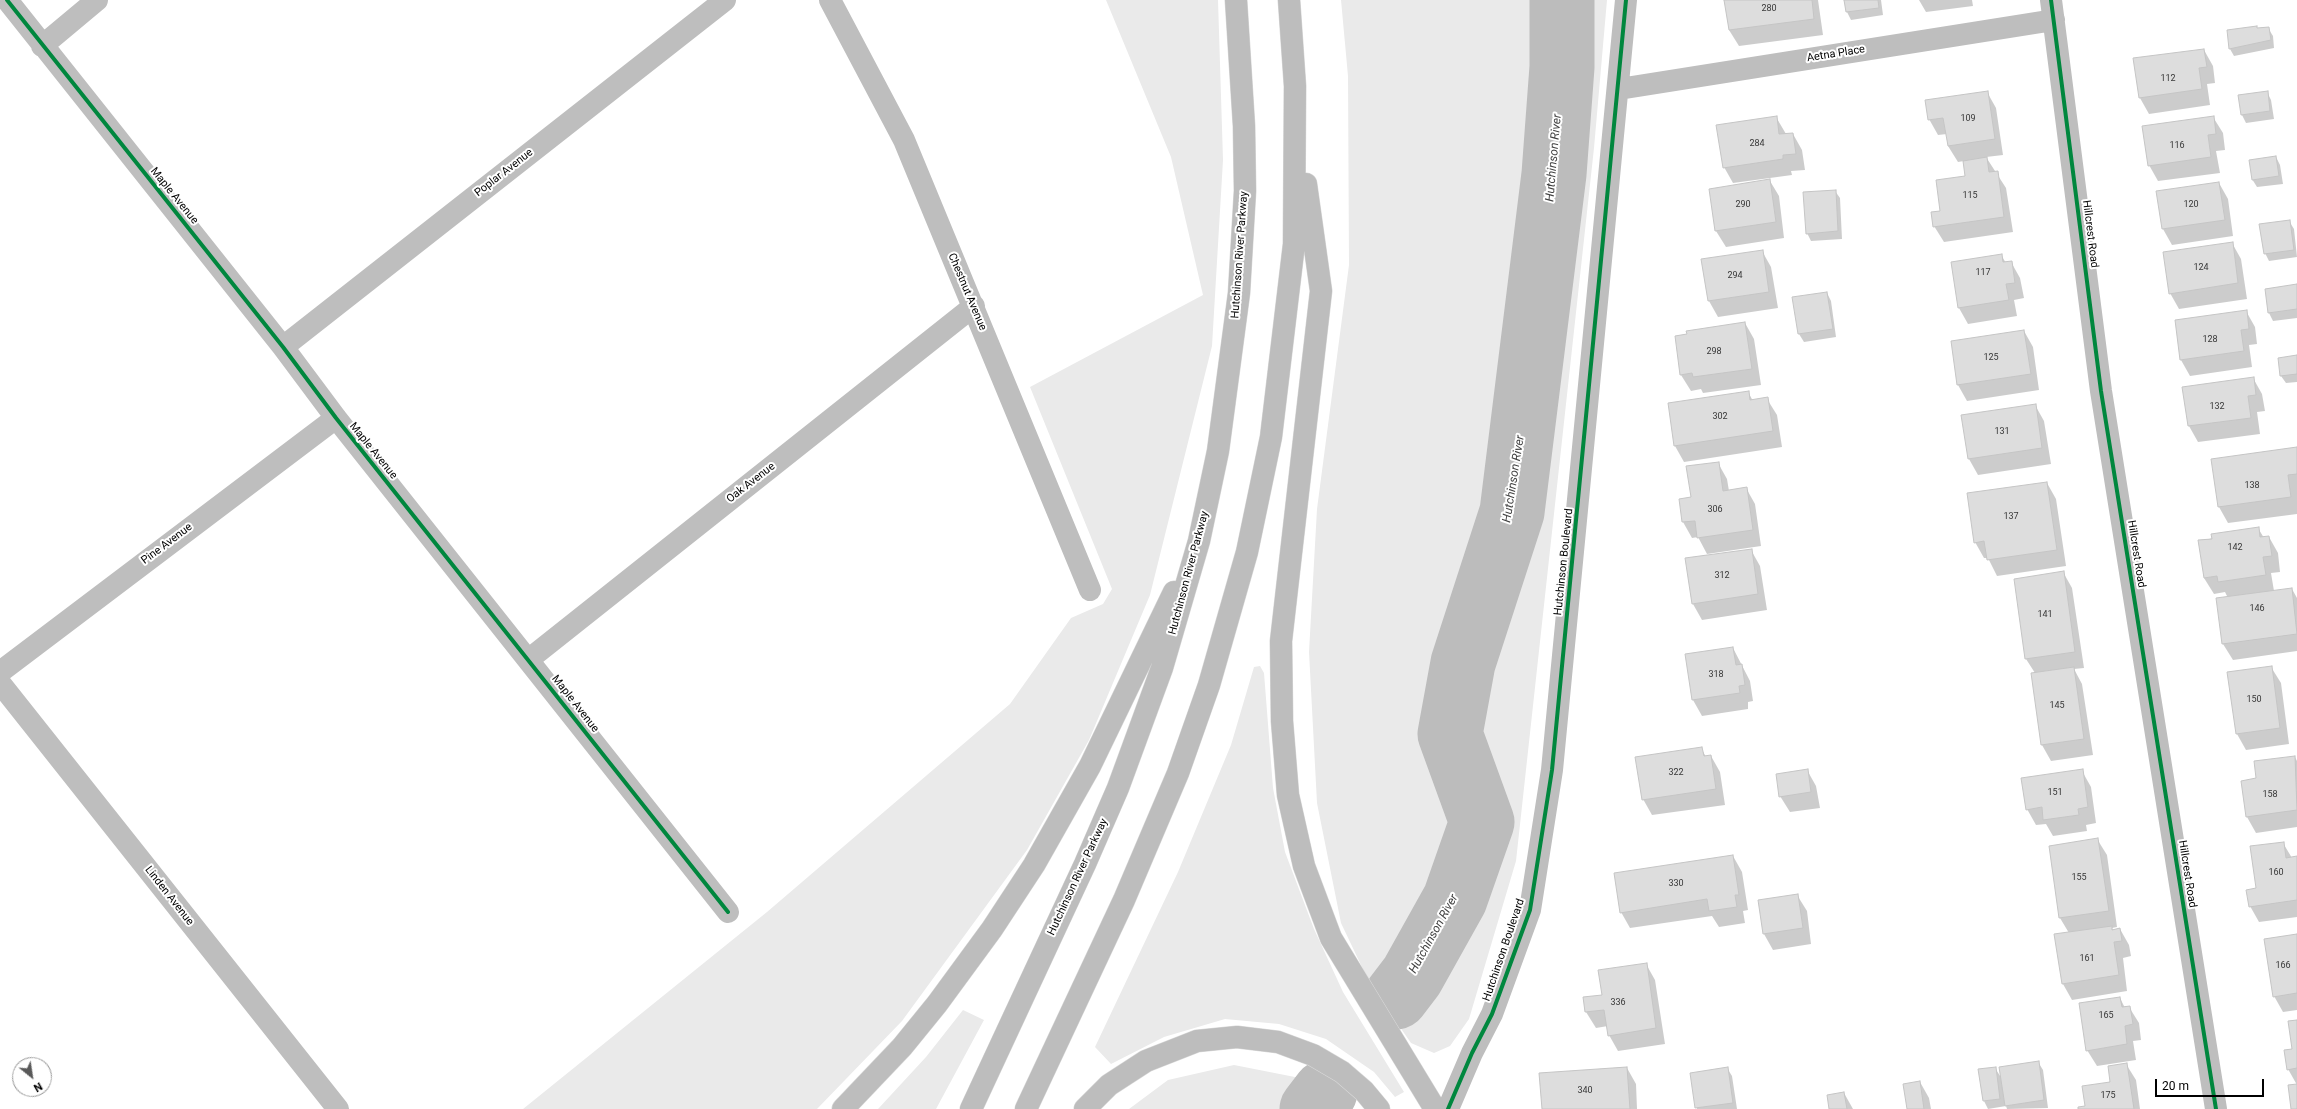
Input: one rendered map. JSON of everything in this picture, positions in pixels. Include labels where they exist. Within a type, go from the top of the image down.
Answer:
[{"type":"highway","name":"Hutchinson River Parkway","points":[[972,1109],[1085,864],[1118,788],[1162,668],[1199,540],[1218,451],[1239,293],[1245,191],[1244,126],[1236,0]]},
{"type":"highway","points":[[1026,1109],[1124,900],[1178,773],[1209,685],[1236,594],[1263,479],[1283,348],[1294,244],[1295,102],[1289,0]]},
{"type":"highway","points":[[1295,102],[1321,291],[1282,641],[1282,721],[1288,795],[1304,866],[1331,938],[1435,1109]]},
{"type":"highway","points":[[843,1109],[902,1047],[937,1004],[992,929],[1034,865],[1090,766],[1199,540]]},
{"type":"highway","points":[[1085,1109],[1109,1085],[1146,1061],[1197,1041],[1237,1037],[1278,1042],[1313,1055],[1342,1072],[1364,1091],[1379,1109]]},
{"type":"street","name":"Maple Avenue","points":[[7,0],[42,46],[283,347],[336,418],[728,912]]},
{"type":"street","points":[[42,46],[97,0]]},
{"type":"street","name":"Poplar Avenue","points":[[283,347],[725,0]]},
{"type":"street","name":"Chestnut Avenue","points":[[830,0],[904,140],[974,306],[1090,590]]},
{"type":"street","name":"Hutchinson Boulevard","points":[[1448,1109],[1472,1053],[1492,1014],[1530,910],[1552,770],[1619,89],[1626,0]]},
{"type":"street","name":"Aetna Place","points":[[1619,89],[2052,10]]},
{"type":"street","name":"Hillcrest Road","points":[[2052,10],[2101,391],[2216,1109]]},
{"type":"street","name":"Oak Avenue","points":[[528,660],[974,306]]},
{"type":"street","name":"Pine Avenue","points":[[0,672],[336,418]]},
{"type":"street","name":"Linden Avenue","points":[[0,683],[338,1109]]},
{"type":"shaded area","points":[[1106,0],[1218,0],[1223,160],[1212,346],[1150,595],[1089,740],[1027,850],[902,1021],[817,1109],[523,1109],[767,912],[1010,704],[1071,618],[1103,604],[1112,589],[1030,387],[1203,295],[1171,157]]},
{"type":"shaded area","points":[[1341,0],[1607,0],[1594,148],[1516,861],[1469,1019],[1450,1046],[1434,1053],[1411,1043],[1370,984],[1341,923],[1317,803],[1309,652],[1317,509],[1349,265],[1348,76]]},
{"type":"shaded area","points":[[1260,666],[1264,673],[1273,788],[1285,852],[1314,929],[1343,992],[1404,1092],[1395,1097],[1374,1072],[1326,1039],[1279,1024],[1225,1019],[1164,1037],[1111,1064],[1095,1047],[1178,872],[1231,745],[1254,667]]},
{"type":"shaded area","points":[[963,1010],[984,1020],[936,1109],[878,1109],[926,1057]]},
{"type":"shaded area","points":[[1234,1065],[1305,1079],[1340,1109],[1129,1109],[1168,1080]]},
{"type":"building","points":[[1724,0],[1812,0],[1814,19],[1729,30]]},
{"type":"building","points":[[1844,0],[1878,0],[1879,8],[1846,12]]},
{"type":"building","points":[[2257,26],[2257,28],[2269,27],[2271,40],[2229,49],[2227,30]]},
{"type":"building","points":[[2204,49],[2207,67],[2199,68],[2202,89],[2139,98],[2133,58]]},
{"type":"building","points":[[1988,91],[1995,139],[1948,146],[1943,118],[1928,120],[1925,100]]},
{"type":"building","points":[[2268,91],[2270,111],[2241,115],[2238,95]]},
{"type":"building","points":[[1777,116],[1779,134],[1793,133],[1796,154],[1783,155],[1783,159],[1723,168],[1716,125]]},
{"type":"building","points":[[2214,116],[2216,134],[2208,135],[2211,157],[2148,166],[2142,126]]},
{"type":"building","points":[[2276,156],[2279,176],[2252,180],[2249,160]]},
{"type":"building","points":[[1987,157],[1989,172],[1998,171],[2004,217],[1933,227],[1931,212],[1940,211],[1936,180],[1965,176],[1963,161]]},
{"type":"building","points":[[1770,179],[1776,222],[1715,231],[1709,189]]},
{"type":"building","points":[[2219,182],[2225,220],[2162,229],[2156,191]]},
{"type":"building","points":[[1836,190],[1838,231],[1806,234],[1803,192]]},
{"type":"building","points":[[2290,220],[2294,250],[2264,254],[2259,224]]},
{"type":"building","points":[[2233,242],[2238,283],[2169,294],[2163,252]]},
{"type":"building","points":[[1763,250],[1769,292],[1708,301],[1701,259]]},
{"type":"building","points":[[2002,254],[2003,262],[2012,261],[2015,283],[2006,284],[2009,300],[1958,308],[1951,262]]},
{"type":"building","points":[[2297,284],[2297,309],[2268,313],[2265,289]]},
{"type":"building","points":[[1827,292],[1833,329],[1798,334],[1792,297]]},
{"type":"building","points":[[2247,310],[2249,329],[2241,330],[2244,351],[2180,360],[2175,320]]},
{"type":"building","points":[[1745,322],[1752,369],[1693,377],[1692,373],[1680,375],[1675,336],[1687,334],[1686,331]]},
{"type":"building","points":[[2024,330],[2031,374],[1957,385],[1951,341]]},
{"type":"building","points":[[2297,355],[2297,374],[2280,376],[2278,358]]},
{"type":"building","points":[[2254,377],[2256,395],[2248,396],[2251,418],[2188,426],[2182,387]]},
{"type":"building","points":[[1749,391],[1750,400],[1768,397],[1773,431],[1674,446],[1668,403]]},
{"type":"building","points":[[2036,404],[2042,448],[1968,459],[1961,415]]},
{"type":"building","points":[[2297,447],[2297,474],[2288,475],[2291,497],[2218,507],[2211,459]]},
{"type":"building","points":[[1719,462],[1723,491],[1747,487],[1753,530],[1697,538],[1695,521],[1682,522],[1679,499],[1691,497],[1686,466]]},
{"type":"building","points":[[2047,482],[2057,550],[1987,560],[1984,541],[1974,543],[1967,493]]},
{"type":"building","points":[[2259,527],[2260,537],[2269,536],[2272,556],[2263,557],[2266,575],[2218,582],[2217,576],[2204,578],[2198,540],[2212,539],[2211,534]]},
{"type":"building","points":[[1752,549],[1758,594],[1692,604],[1685,558]]},
{"type":"building","points":[[2064,571],[2075,652],[2025,659],[2014,579]]},
{"type":"building","points":[[2292,588],[2297,634],[2222,644],[2216,598]]},
{"type":"building","points":[[1733,647],[1736,665],[1742,664],[1745,685],[1739,686],[1740,693],[1692,700],[1685,654]]},
{"type":"building","points":[[2272,666],[2280,728],[2236,734],[2227,672]]},
{"type":"building","points":[[2074,667],[2084,739],[2041,745],[2031,673]]},
{"type":"building","points":[[1702,747],[1704,756],[1711,755],[1716,789],[1642,800],[1635,757]]},
{"type":"building","points":[[2295,756],[2297,810],[2246,817],[2241,781],[2256,778],[2254,761]]},
{"type":"building","points":[[1808,769],[1811,792],[1779,797],[1776,774]]},
{"type":"building","points":[[2083,769],[2088,807],[2078,809],[2079,815],[2043,820],[2042,807],[2026,810],[2021,778]]},
{"type":"building","points":[[2098,838],[2109,911],[2059,918],[2049,846]]},
{"type":"building","points":[[2284,842],[2286,858],[2297,856],[2297,900],[2249,907],[2246,890],[2256,888],[2250,846]]},
{"type":"building","points":[[1733,855],[1739,895],[1735,895],[1737,907],[1709,911],[1707,899],[1620,913],[1614,873]]},
{"type":"building","points":[[1798,894],[1803,928],[1763,934],[1758,900]]},
{"type":"building","points":[[2112,926],[2112,930],[2120,928],[2122,941],[2114,942],[2119,975],[2062,984],[2054,934]]},
{"type":"building","points":[[2297,934],[2297,993],[2273,997],[2264,939]]},
{"type":"building","points":[[1647,963],[1656,1028],[1608,1036],[1604,1010],[1585,1012],[1583,997],[1602,995],[1598,970]]},
{"type":"building","points":[[2120,997],[2122,1007],[2130,1006],[2133,1024],[2125,1026],[2127,1044],[2086,1051],[2079,1003]]},
{"type":"building","points":[[2297,1020],[2297,1068],[2287,1070],[2284,1050],[2292,1049],[2288,1021]]},
{"type":"building","points":[[2039,1061],[2044,1100],[2005,1106],[1999,1067]]},
{"type":"building","points":[[2127,1063],[2134,1109],[2078,1109],[2078,1107],[2085,1106],[2082,1086],[2110,1082],[2108,1066]]},
{"type":"building","points":[[1627,1067],[1630,1109],[1542,1109],[1539,1073]]},
{"type":"building","points":[[1728,1067],[1733,1103],[1695,1108],[1690,1073]]},
{"type":"building","points":[[1996,1067],[2000,1099],[1983,1101],[1978,1069]]},
{"type":"building","points":[[1920,1081],[1924,1109],[1907,1109],[1903,1084]]},
{"type":"building","points":[[2297,1084],[2297,1109],[2291,1109],[2288,1085]]},
{"type":"building","points":[[1844,1092],[1847,1109],[1829,1109],[1827,1095]]},
{"type":"waterway","name":"Hutchinson River","points":[[1396,997],[1412,976],[1455,899],[1482,822],[1450,734],[1463,663],[1512,512],[1554,174],[1562,67],[1562,0]]},
{"type":"waterway","name":"Hutchinson River","points":[[1312,1109],[1325,1092]]},
{"type":"cycle path","points":[[7,0],[283,347],[336,418],[728,912]]},
{"type":"cycle path","points":[[1448,1109],[1472,1053],[1492,1014],[1530,910],[1552,770],[1626,0]]},
{"type":"cycle path","points":[[2051,0],[2101,391],[2216,1109]]}]
